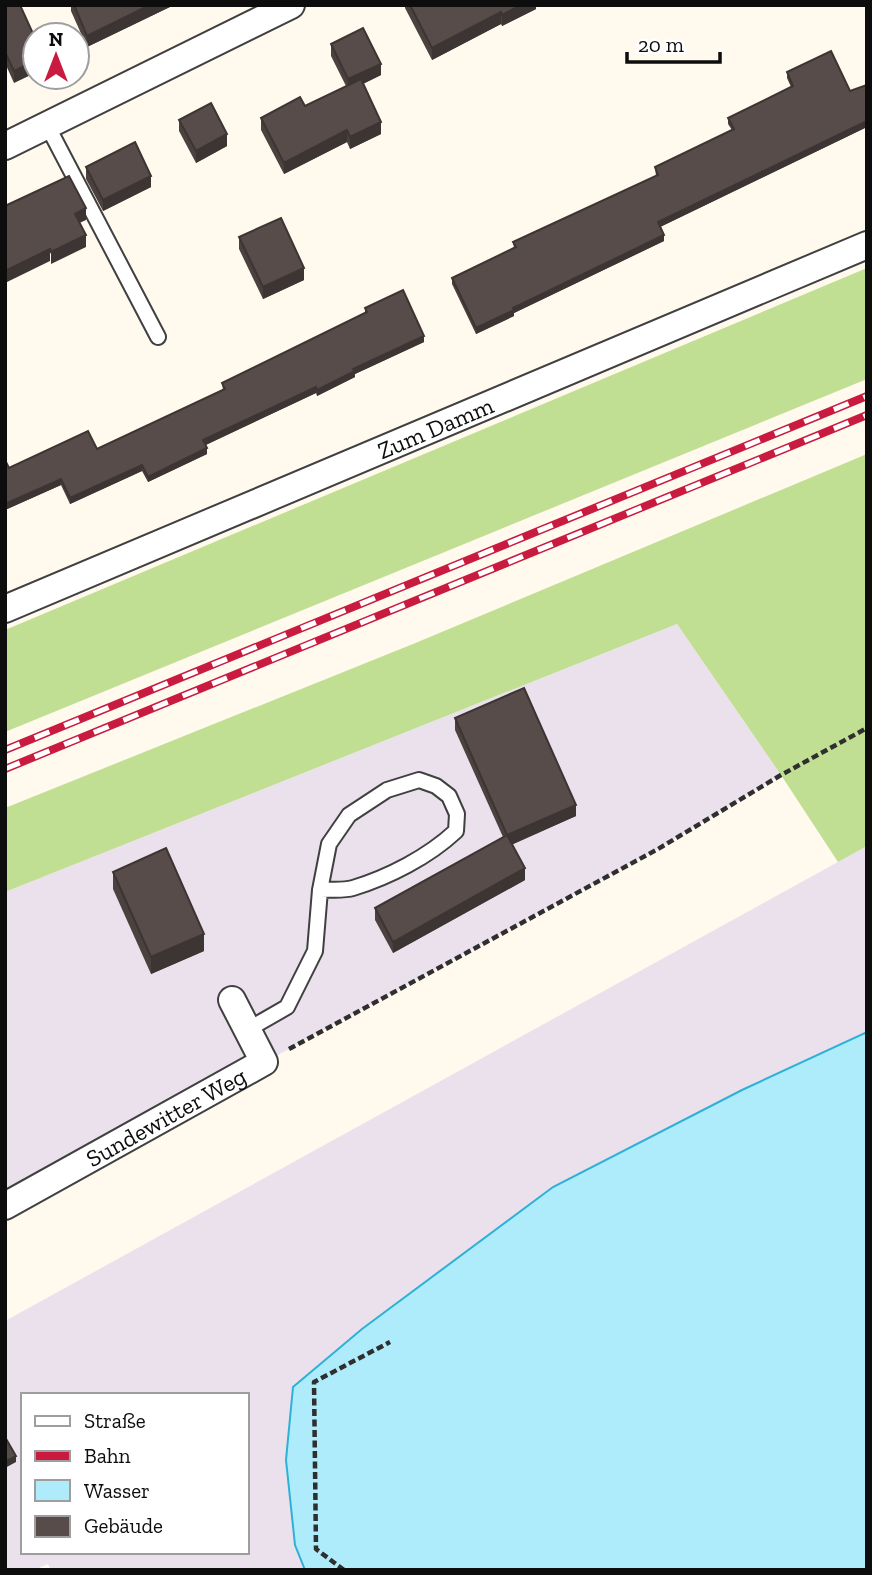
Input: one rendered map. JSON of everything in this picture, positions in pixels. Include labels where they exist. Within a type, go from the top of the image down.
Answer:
[{"type":"street","points":[[5,146],[291,5]]},
{"type":"street","name":"Zum Damm","points":[[5,609],[867,245]]},
{"type":"street","name":"Sundewitter Weg","points":[[5,1206],[264,1062],[232,1000]]},
{"type":"lane","points":[[47,125],[158,337]]},
{"type":"lane","points":[[247,1030],[287,1007],[315,951],[320,890],[329,844],[349,815],[387,790],[419,780],[436,786],[449,796],[457,814],[456,831],[444,842],[398,870],[351,889],[320,890]]},
{"type":"path","points":[[264,1062],[659,849],[781,775],[867,728]]},
{"type":"path","points":[[344,1570],[316,1549],[314,1382],[390,1342]]},
{"type":"shaded area","points":[[677,624],[781,775],[658,849],[5,1203],[5,892]]},
{"type":"shaded area","points":[[867,846],[867,1570],[51,1570],[48,1564],[34,1570],[5,1570],[5,1321]]},
{"type":"green space","points":[[867,268],[867,379],[5,732],[5,630]]},
{"type":"green space","points":[[867,454],[867,846],[838,862],[677,624],[5,892],[5,808],[413,644]]},
{"type":"water","points":[[867,1032],[867,1570],[305,1570],[295,1545],[286,1460],[293,1387],[362,1329],[553,1187],[742,1090]]},
{"type":"building","points":[[20,5],[27,21],[21,21],[21,68],[14,71],[5,52],[5,6]]},
{"type":"building","points":[[74,5],[150,5],[91,34],[91,21],[81,21]]},
{"type":"building","points":[[410,5],[521,5],[502,15],[501,12],[432,48]]},
{"type":"building","points":[[363,28],[381,64],[348,79],[331,44]]},
{"type":"building","points":[[831,51],[850,91],[867,85],[867,121],[658,222],[664,235],[476,328],[452,278],[516,247],[513,242],[658,175],[655,167],[734,129],[728,118],[793,86],[787,72]]},
{"type":"building","points":[[361,79],[381,122],[350,137],[347,130],[284,163],[261,118],[300,97],[305,106]]},
{"type":"building","points":[[211,103],[227,134],[196,151],[179,120]]},
{"type":"building","points":[[135,142],[151,176],[103,200],[86,167]]},
{"type":"building","points":[[69,176],[86,208],[75,214],[86,235],[5,271],[5,206]]},
{"type":"building","points":[[281,218],[304,268],[263,287],[239,237]]},
{"type":"building","points":[[403,290],[424,336],[353,369],[355,371],[317,390],[316,387],[203,440],[207,448],[148,477],[142,465],[70,498],[61,479],[5,504],[5,460],[9,468],[88,431],[97,449],[225,389],[222,383],[367,312],[365,308]]},
{"type":"building","points":[[524,688],[576,805],[507,835],[455,718]]},
{"type":"building","points":[[507,835],[525,868],[393,942],[375,908]]},
{"type":"building","points":[[166,848],[204,934],[151,957],[113,872]]},
{"type":"building","points":[[5,1437],[16,1456],[5,1462]]},
{"type":"railway","points":[[5,750],[867,396]]},
{"type":"railway","points":[[5,769],[867,415]]}]
